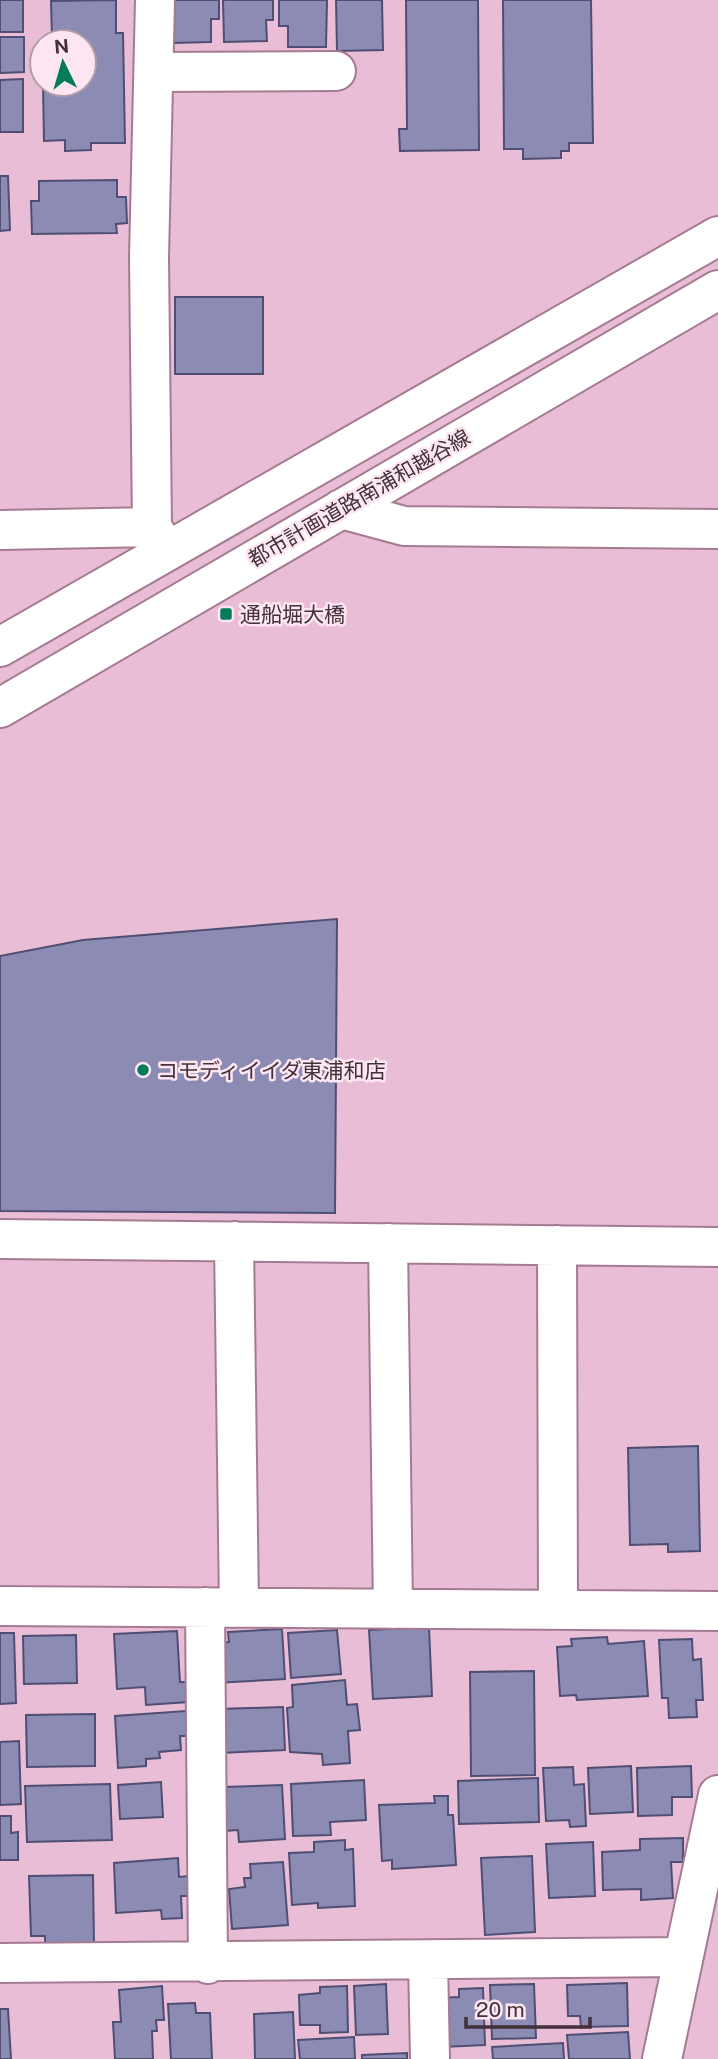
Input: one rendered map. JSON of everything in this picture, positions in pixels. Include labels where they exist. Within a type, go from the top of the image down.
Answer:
[{"type":"street","points":[[155,0],[149,257],[160,539]]},
{"type":"street","points":[[154,72],[336,71]]},
{"type":"street","points":[[0,647],[160,539],[482,371],[718,236]]},
{"type":"street","name":"都市計画道路南浦和越谷線","points":[[0,708],[718,290]]},
{"type":"street","points":[[341,509],[404,526],[718,529]]},
{"type":"street","points":[[0,530],[160,539]]},
{"type":"street","points":[[0,1239],[718,1247]]},
{"type":"street","points":[[208,1964],[234,1241]]},
{"type":"street","points":[[388,1243],[393,1609]]},
{"type":"street","points":[[557,1245],[558,1610]]},
{"type":"street","points":[[0,1606],[718,1611]]},
{"type":"street","points":[[662,2059],[718,1795]]},
{"type":"street","points":[[0,1963],[208,1964],[683,1957]]},
{"type":"street","points":[[428,1960],[430,2059]]},
{"type":"building","points":[[0,0],[23,0],[23,32],[0,32]]},
{"type":"building","points":[[116,0],[116,33],[123,33],[125,143],[91,143],[91,150],[65,151],[65,140],[44,141],[43,98],[98,98],[98,28],[52,28],[51,1]]},
{"type":"building","points":[[172,0],[219,0],[219,19],[211,19],[211,42],[173,43]]},
{"type":"building","points":[[223,0],[273,0],[273,20],[266,20],[267,41],[224,42]]},
{"type":"building","points":[[279,0],[327,0],[326,47],[288,47],[288,26],[279,26]]},
{"type":"building","points":[[336,0],[382,0],[383,50],[337,51]]},
{"type":"building","points":[[406,0],[478,0],[479,150],[400,151],[399,129],[407,129]]},
{"type":"building","points":[[503,0],[591,0],[593,143],[569,143],[569,151],[561,151],[561,158],[523,159],[523,149],[504,149]]},
{"type":"building","points":[[0,37],[24,37],[24,72],[0,73]]},
{"type":"building","points":[[23,79],[23,132],[0,132],[0,80]]},
{"type":"building","points":[[0,176],[8,176],[10,230],[0,231]]},
{"type":"building","points":[[117,180],[117,197],[126,197],[127,223],[116,224],[117,233],[32,234],[31,201],[39,201],[39,181]]},
{"type":"building","points":[[175,297],[263,297],[263,374],[175,374]]},
{"type":"building","points":[[337,919],[335,1213],[0,1211],[0,956],[83,940]]},
{"type":"building","points":[[698,1446],[700,1551],[668,1552],[668,1544],[630,1545],[628,1448]]},
{"type":"building","points":[[429,1627],[432,1696],[373,1699],[369,1630]]},
{"type":"building","points":[[282,1629],[285,1679],[216,1683],[213,1643],[229,1642],[228,1632]]},
{"type":"building","points":[[337,1630],[341,1674],[291,1678],[288,1633]]},
{"type":"building","points":[[177,1631],[180,1682],[186,1682],[188,1702],[146,1705],[145,1687],[117,1689],[114,1634]]},
{"type":"building","points":[[0,1633],[14,1633],[16,1703],[0,1704]]},
{"type":"building","points":[[76,1635],[77,1683],[24,1684],[23,1636]]},
{"type":"building","points":[[607,1637],[608,1644],[644,1641],[648,1696],[577,1700],[576,1695],[560,1696],[557,1647],[572,1646],[571,1639]]},
{"type":"building","points":[[692,1639],[693,1660],[701,1659],[703,1700],[696,1700],[697,1717],[669,1718],[668,1698],[662,1698],[659,1640]]},
{"type":"building","points":[[534,1671],[535,1775],[471,1776],[470,1672]]},
{"type":"building","points":[[345,1680],[347,1705],[357,1704],[360,1730],[348,1731],[350,1763],[323,1765],[322,1754],[290,1752],[287,1708],[293,1707],[292,1685]]},
{"type":"building","points":[[283,1707],[285,1750],[221,1753],[219,1709]]},
{"type":"building","points":[[186,1711],[187,1736],[180,1736],[181,1750],[159,1752],[160,1758],[146,1759],[146,1766],[118,1768],[115,1716]]},
{"type":"building","points":[[95,1714],[95,1766],[27,1767],[26,1715]]},
{"type":"building","points":[[19,1741],[21,1804],[0,1805],[0,1742]]},
{"type":"building","points":[[631,1766],[633,1812],[590,1814],[588,1768]]},
{"type":"building","points":[[691,1766],[692,1797],[672,1797],[672,1815],[638,1816],[637,1768]]},
{"type":"building","points":[[573,1767],[574,1785],[584,1784],[586,1826],[570,1827],[569,1820],[546,1821],[543,1768]]},
{"type":"building","points":[[538,1778],[539,1822],[459,1824],[458,1781]]},
{"type":"building","points":[[364,1780],[366,1820],[330,1822],[331,1835],[293,1836],[291,1784]]},
{"type":"building","points":[[161,1782],[163,1817],[120,1819],[118,1785]]},
{"type":"building","points":[[110,1784],[112,1840],[27,1842],[25,1786]]},
{"type":"building","points":[[282,1785],[285,1839],[239,1842],[238,1830],[225,1831],[223,1787]]},
{"type":"building","points":[[434,1796],[448,1796],[448,1815],[453,1815],[456,1865],[392,1869],[392,1860],[382,1861],[379,1805],[435,1803]]},
{"type":"building","points":[[0,1816],[11,1816],[11,1833],[18,1832],[18,1860],[0,1860]]},
{"type":"building","points":[[683,1838],[683,1862],[671,1862],[673,1898],[641,1900],[641,1889],[603,1890],[602,1852],[640,1850],[640,1839]]},
{"type":"building","points":[[345,1840],[345,1850],[353,1849],[355,1906],[318,1908],[318,1903],[292,1905],[289,1853],[314,1852],[314,1842]]},
{"type":"building","points":[[593,1842],[595,1896],[549,1898],[546,1844]]},
{"type":"building","points":[[532,1856],[535,1932],[485,1935],[481,1858]]},
{"type":"building","points":[[178,1858],[179,1877],[188,1876],[189,1896],[181,1896],[182,1918],[162,1919],[161,1910],[116,1913],[114,1863]]},
{"type":"building","points":[[283,1862],[288,1925],[232,1929],[229,1889],[245,1887],[244,1878],[251,1878],[250,1864]]},
{"type":"building","points":[[93,1875],[94,1945],[45,1946],[45,1936],[31,1936],[29,1876]]},
{"type":"building","points":[[627,1983],[628,2026],[581,2027],[580,2016],[568,2016],[567,1985]]},
{"type":"building","points":[[386,1984],[388,2034],[356,2035],[354,1986]]},
{"type":"building","points":[[534,1984],[536,2038],[492,2039],[490,1985]]},
{"type":"building","points":[[162,1986],[164,2020],[156,2020],[157,2031],[152,2031],[153,2059],[115,2059],[113,2022],[121,2022],[119,1990]]},
{"type":"building","points":[[347,1986],[348,2032],[320,2033],[320,2025],[300,2025],[299,1995],[320,1993],[320,1987]]},
{"type":"building","points":[[483,1988],[485,2045],[442,2047],[440,1998],[459,1997],[459,1989]]},
{"type":"building","points":[[195,2003],[196,2013],[210,2013],[212,2059],[171,2059],[168,2004]]},
{"type":"building","points":[[0,2009],[8,2009],[11,2059],[0,2059]]},
{"type":"building","points":[[293,2012],[295,2059],[255,2059],[254,2014]]},
{"type":"building","points":[[628,2032],[630,2059],[569,2059],[567,2035]]},
{"type":"building","points":[[354,2037],[355,2059],[300,2059],[298,2040]]},
{"type":"building","points":[[563,2043],[564,2059],[493,2059],[492,2047]]},
{"type":"building","points":[[407,2053],[407,2059],[362,2059],[362,2055]]},
{"type":"place","name":"通船堀大橋","points":[[226,614]]},
{"type":"place","name":"コモディイイダ東浦和店","points":[[143,1070]]}]
